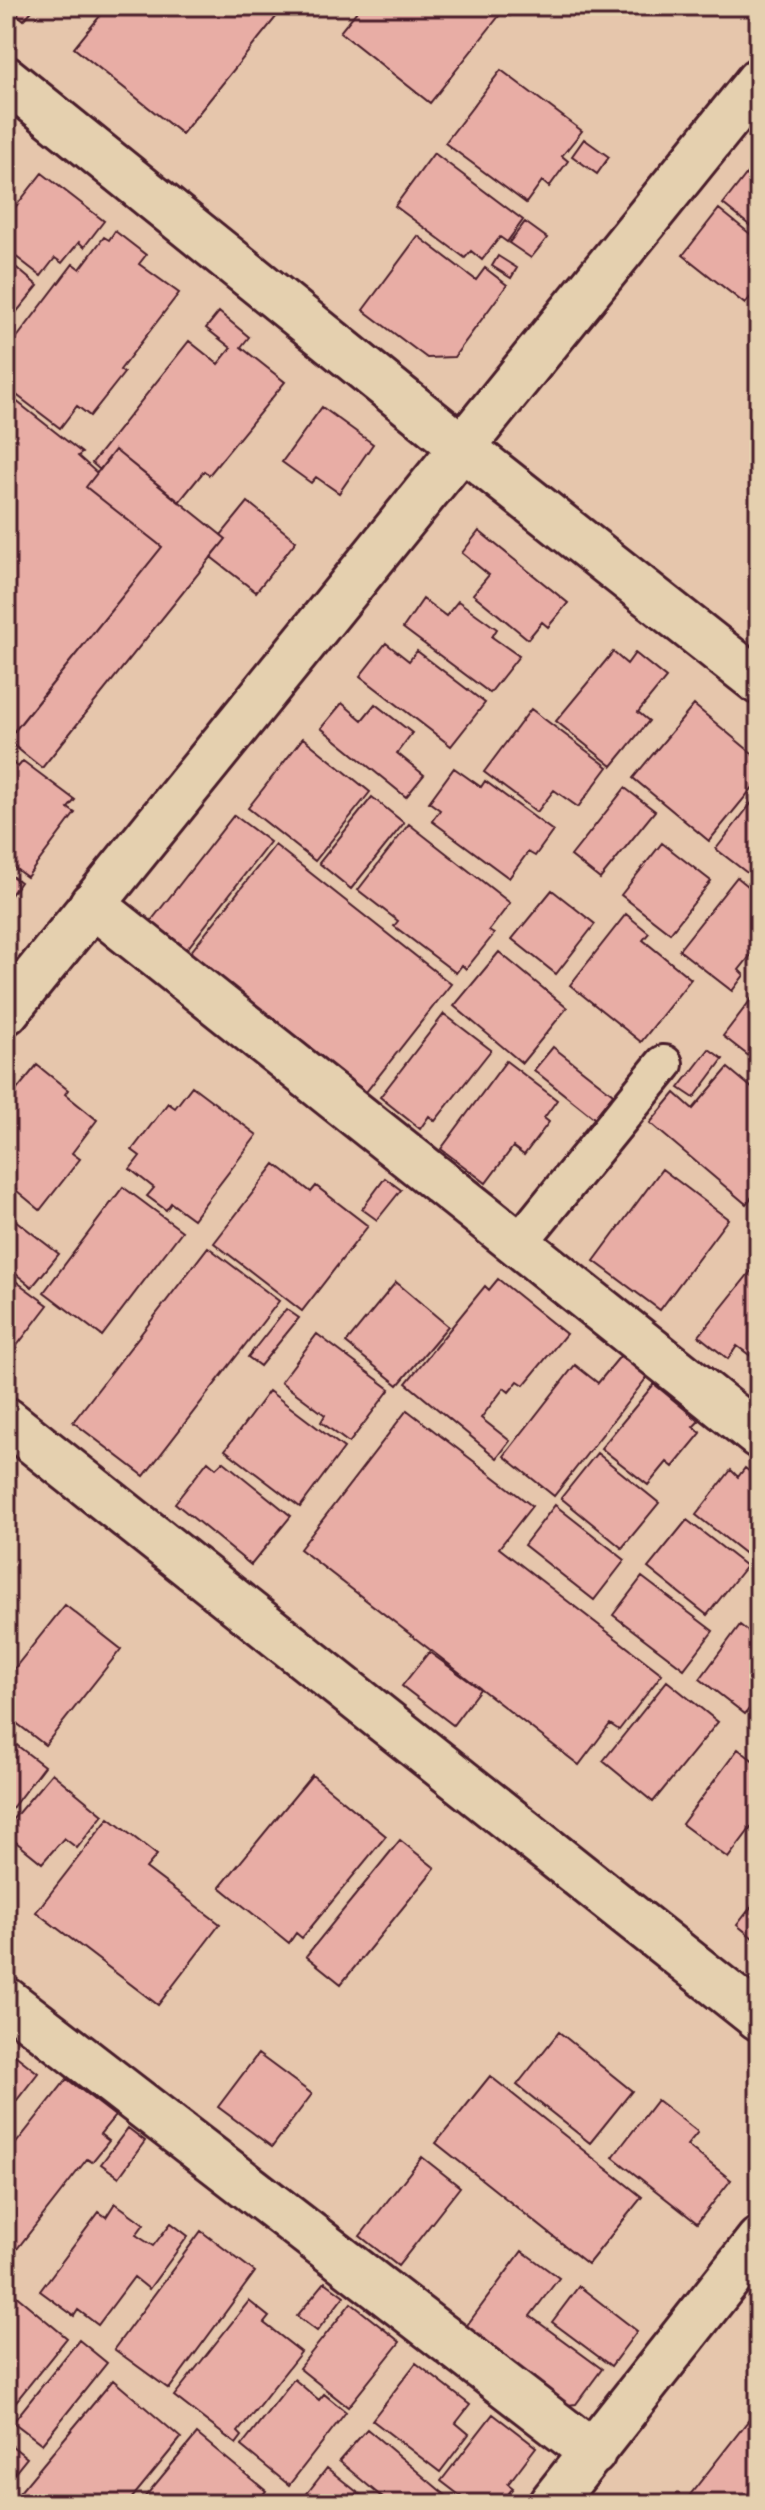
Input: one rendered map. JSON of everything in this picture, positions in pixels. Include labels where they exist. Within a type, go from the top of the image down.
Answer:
[{"type":"street","points":[[6,79],[759,682]]},
{"type":"street","points":[[6,1012],[759,80]]},
{"type":"street","points":[[92,904],[759,1436]]},
{"type":"street","points":[[6,1420],[759,2018]]},
{"type":"street","points":[[6,2000],[593,2453]]},
{"type":"street","points":[[551,2504],[759,2240]]},
{"type":"lane","points":[[518,1244],[664,1064]]},
{"type":"building","points":[[7,6],[36,6],[24,20]]},
{"type":"building","points":[[108,6],[285,6],[182,134],[74,48]]},
{"type":"building","points":[[361,6],[518,6],[510,16],[503,11],[430,103],[340,32]]},
{"type":"building","points":[[501,70],[582,131],[562,156],[568,161],[549,187],[542,181],[526,203],[445,143]]},
{"type":"building","points":[[584,139],[609,157],[597,174],[572,156]]},
{"type":"building","points":[[434,153],[523,220],[507,242],[500,237],[482,260],[471,251],[465,258],[395,206]]},
{"type":"building","points":[[759,158],[759,233],[723,204]]},
{"type":"building","points":[[42,173],[104,221],[84,247],[79,242],[62,263],[55,258],[41,276],[6,249],[6,219]]},
{"type":"building","points":[[719,209],[759,241],[756,247],[759,250],[759,287],[745,304],[683,255]]},
{"type":"building","points":[[525,222],[547,238],[531,258],[509,243]]},
{"type":"building","points":[[115,231],[146,255],[139,264],[179,293],[120,370],[124,373],[90,416],[77,406],[60,428],[6,387],[6,352],[73,264],[80,269],[104,237],[109,240]]},
{"type":"building","points":[[418,236],[476,280],[485,268],[507,285],[454,357],[427,358],[363,310]]},
{"type":"building","points":[[498,256],[517,268],[511,278],[492,266]]},
{"type":"building","points":[[6,259],[38,286],[6,325]]},
{"type":"building","points":[[219,312],[249,337],[241,347],[285,382],[209,475],[204,471],[179,502],[115,450],[100,470],[92,463],[189,341],[218,364],[231,348],[206,328]]},
{"type":"building","points":[[6,393],[82,453],[78,456],[97,473],[86,487],[162,547],[6,742]]},
{"type":"building","points":[[322,407],[373,444],[339,493],[316,477],[311,483],[282,462]]},
{"type":"building","points":[[115,450],[226,539],[42,768],[7,740],[162,547],[86,487]]},
{"type":"building","points":[[248,502],[296,541],[256,592],[211,557],[226,539],[221,535]]},
{"type":"building","points":[[479,531],[568,603],[548,627],[542,622],[528,639],[473,594],[489,575],[462,553]]},
{"type":"building","points":[[423,599],[446,616],[458,601],[497,629],[492,637],[519,656],[490,693],[403,628]]},
{"type":"building","points":[[386,643],[409,661],[417,651],[485,703],[451,746],[360,676]]},
{"type":"building","points":[[613,652],[627,664],[635,653],[666,678],[638,712],[649,721],[612,766],[556,721]]},
{"type":"building","points":[[342,703],[362,720],[375,704],[412,733],[397,753],[424,775],[406,797],[321,728]]},
{"type":"building","points":[[694,705],[759,759],[759,780],[709,841],[633,778]]},
{"type":"building","points":[[531,709],[608,767],[578,807],[554,790],[537,812],[484,772]]},
{"type":"building","points":[[303,738],[370,792],[315,861],[248,808]]},
{"type":"building","points":[[9,760],[18,767],[23,761],[75,800],[68,808],[75,813],[27,877],[6,862],[6,764]]},
{"type":"building","points":[[454,768],[481,787],[485,781],[553,831],[535,856],[528,852],[509,878],[432,821],[440,810],[429,802]]},
{"type":"building","points":[[625,788],[655,811],[600,879],[571,856]]},
{"type":"building","points":[[757,796],[759,798],[759,882],[716,849]]},
{"type":"building","points":[[372,797],[404,823],[351,889],[319,863]]},
{"type":"building","points":[[234,815],[270,842],[187,949],[151,921]]},
{"type":"building","points":[[409,824],[510,903],[489,931],[494,934],[466,969],[462,965],[456,973],[394,926],[398,921],[358,890]]},
{"type":"building","points":[[662,843],[711,881],[670,933],[621,895]]},
{"type":"building","points":[[275,845],[451,984],[366,1092],[190,953]]},
{"type":"building","points":[[6,872],[20,882],[6,902]]},
{"type":"building","points":[[737,877],[759,895],[759,945],[739,970],[744,975],[732,991],[679,950]]},
{"type":"building","points":[[552,890],[595,924],[556,974],[512,939]]},
{"type":"building","points":[[626,914],[649,933],[643,940],[691,979],[641,1042],[570,985]]},
{"type":"building","points":[[499,952],[567,1008],[522,1063],[454,1006]]},
{"type":"building","points":[[759,989],[759,1064],[723,1036]]},
{"type":"building","points":[[444,1014],[491,1050],[435,1121],[429,1116],[420,1129],[380,1097]]},
{"type":"building","points":[[553,1047],[613,1094],[594,1118],[534,1070]]},
{"type":"building","points":[[709,1049],[723,1059],[694,1098],[679,1088]]},
{"type":"building","points":[[506,1061],[557,1100],[544,1118],[549,1122],[524,1155],[513,1147],[486,1183],[441,1149]]},
{"type":"building","points":[[37,1065],[68,1090],[65,1094],[97,1120],[72,1153],[80,1159],[40,1210],[11,1186],[6,1190],[6,1103]]},
{"type":"building","points":[[728,1068],[759,1094],[759,1189],[746,1204],[650,1123],[675,1093],[693,1109]]},
{"type":"building","points":[[192,1086],[257,1135],[193,1219],[171,1203],[166,1210],[147,1196],[154,1188],[130,1169],[140,1156],[132,1150],[168,1103],[175,1108]]},
{"type":"building","points":[[275,1164],[311,1192],[316,1186],[368,1226],[302,1311],[214,1243]]},
{"type":"building","points":[[662,1169],[728,1219],[660,1310],[594,1261]]},
{"type":"building","points":[[385,1178],[401,1190],[377,1220],[362,1209]]},
{"type":"building","points":[[123,1187],[182,1231],[102,1336],[44,1292]]},
{"type":"building","points":[[6,1213],[59,1254],[32,1287],[6,1266]]},
{"type":"building","points":[[208,1247],[279,1301],[144,1476],[73,1422]]},
{"type":"building","points":[[759,1261],[759,1362],[737,1346],[728,1359],[699,1336]]},
{"type":"building","points":[[6,1274],[48,1305],[6,1360]]},
{"type":"building","points":[[498,1279],[566,1334],[524,1385],[518,1381],[509,1392],[504,1388],[481,1418],[510,1441],[497,1458],[406,1383],[485,1286],[489,1290]]},
{"type":"building","points":[[396,1282],[448,1326],[398,1385],[346,1343]]},
{"type":"building","points":[[286,1309],[299,1318],[260,1366],[248,1357]]},
{"type":"building","points":[[317,1334],[390,1389],[349,1443],[321,1422],[325,1415],[281,1382]]},
{"type":"building","points":[[621,1355],[648,1376],[554,1496],[504,1456],[575,1365],[598,1383]]},
{"type":"building","points":[[654,1384],[699,1421],[693,1427],[701,1433],[673,1467],[667,1462],[648,1485],[601,1448]]},
{"type":"building","points":[[269,1391],[344,1448],[300,1507],[225,1450]]},
{"type":"building","points":[[407,1410],[532,1506],[499,1548],[662,1674],[619,1730],[610,1724],[579,1765],[300,1549]]},
{"type":"building","points":[[597,1453],[659,1503],[622,1548],[561,1498]]},
{"type":"building","points":[[208,1461],[216,1468],[223,1461],[291,1516],[251,1565],[175,1503]]},
{"type":"building","points":[[745,1468],[759,1479],[759,1550],[752,1559],[696,1515],[731,1470],[738,1477]]},
{"type":"building","points":[[555,1505],[625,1560],[594,1600],[524,1545]]},
{"type":"building","points":[[687,1520],[746,1566],[707,1615],[648,1568]]},
{"type":"building","points":[[642,1577],[713,1631],[684,1669],[613,1615]]},
{"type":"building","points":[[65,1605],[121,1649],[45,1745],[6,1715],[6,1679]]},
{"type":"building","points":[[740,1625],[759,1640],[759,1696],[745,1714],[700,1679]]},
{"type":"building","points":[[429,1652],[480,1689],[453,1725],[402,1686]]},
{"type":"building","points":[[667,1681],[718,1722],[653,1802],[603,1761]]},
{"type":"building","points":[[6,1737],[44,1766],[6,1816]]},
{"type":"building","points":[[738,1749],[759,1765],[759,1817],[728,1858],[682,1824]]},
{"type":"building","points":[[52,1773],[103,1815],[77,1848],[64,1838],[42,1863],[6,1834],[6,1827]]},
{"type":"building","points":[[312,1775],[386,1836],[302,1938],[296,1933],[289,1943],[220,1887]]},
{"type":"building","points":[[109,1818],[157,1855],[146,1868],[220,1924],[158,2005],[36,1912]]},
{"type":"building","points":[[400,1840],[435,1868],[341,1984],[306,1956]]},
{"type":"building","points":[[759,1897],[759,1943],[737,1925]]},
{"type":"building","points":[[559,2032],[632,2091],[590,2143],[517,2085]]},
{"type":"building","points":[[6,2048],[38,2073],[6,2114]]},
{"type":"building","points":[[258,2054],[312,2094],[272,2147],[218,2107]]},
{"type":"building","points":[[490,2076],[642,2197],[588,2264],[436,2143]]},
{"type":"building","points":[[67,2079],[115,2116],[100,2134],[109,2141],[92,2162],[87,2159],[6,2263],[6,2156]]},
{"type":"building","points":[[657,2100],[698,2132],[687,2145],[731,2180],[697,2223],[613,2157]]},
{"type":"building","points":[[128,2128],[145,2141],[119,2177],[101,2164]]},
{"type":"building","points":[[422,2157],[460,2187],[398,2266],[360,2236]]},
{"type":"building","points":[[115,2203],[144,2224],[136,2235],[153,2246],[171,2223],[188,2236],[149,2289],[134,2277],[98,2325],[78,2310],[74,2316],[40,2291],[99,2212],[106,2217]]},
{"type":"building","points":[[201,2231],[255,2272],[169,2389],[114,2349]]},
{"type":"building","points":[[522,2251],[559,2278],[530,2316],[602,2369],[576,2404],[568,2405],[465,2328]]},
{"type":"building","points":[[325,2282],[344,2296],[317,2331],[297,2316]]},
{"type":"building","points":[[579,2286],[637,2331],[611,2366],[552,2322]]},
{"type":"building","points":[[8,2289],[67,2338],[6,2414],[6,2292]]},
{"type":"building","points":[[249,2301],[269,2317],[264,2323],[301,2352],[238,2432],[242,2436],[236,2444],[174,2396]]},
{"type":"building","points":[[351,2303],[400,2342],[348,2407],[299,2368]]},
{"type":"building","points":[[79,2340],[107,2363],[42,2444],[13,2422]]},
{"type":"building","points":[[416,2363],[470,2405],[456,2423],[469,2434],[440,2472],[372,2420]]},
{"type":"building","points":[[294,2379],[319,2400],[324,2394],[346,2412],[289,2485],[241,2446]]},
{"type":"building","points":[[113,2380],[181,2438],[127,2504],[10,2504]]},
{"type":"building","points":[[759,2407],[759,2504],[692,2504],[686,2500]]},
{"type":"building","points":[[493,2414],[536,2447],[508,2484],[513,2488],[500,2504],[471,2504],[441,2481]]},
{"type":"building","points":[[367,2429],[456,2504],[390,2504],[339,2461]]},
{"type":"building","points":[[197,2434],[266,2491],[255,2504],[139,2504]]},
{"type":"building","points":[[6,2441],[27,2458],[6,2484]]},
{"type":"building","points":[[327,2468],[372,2504],[315,2504],[305,2496]]}]
